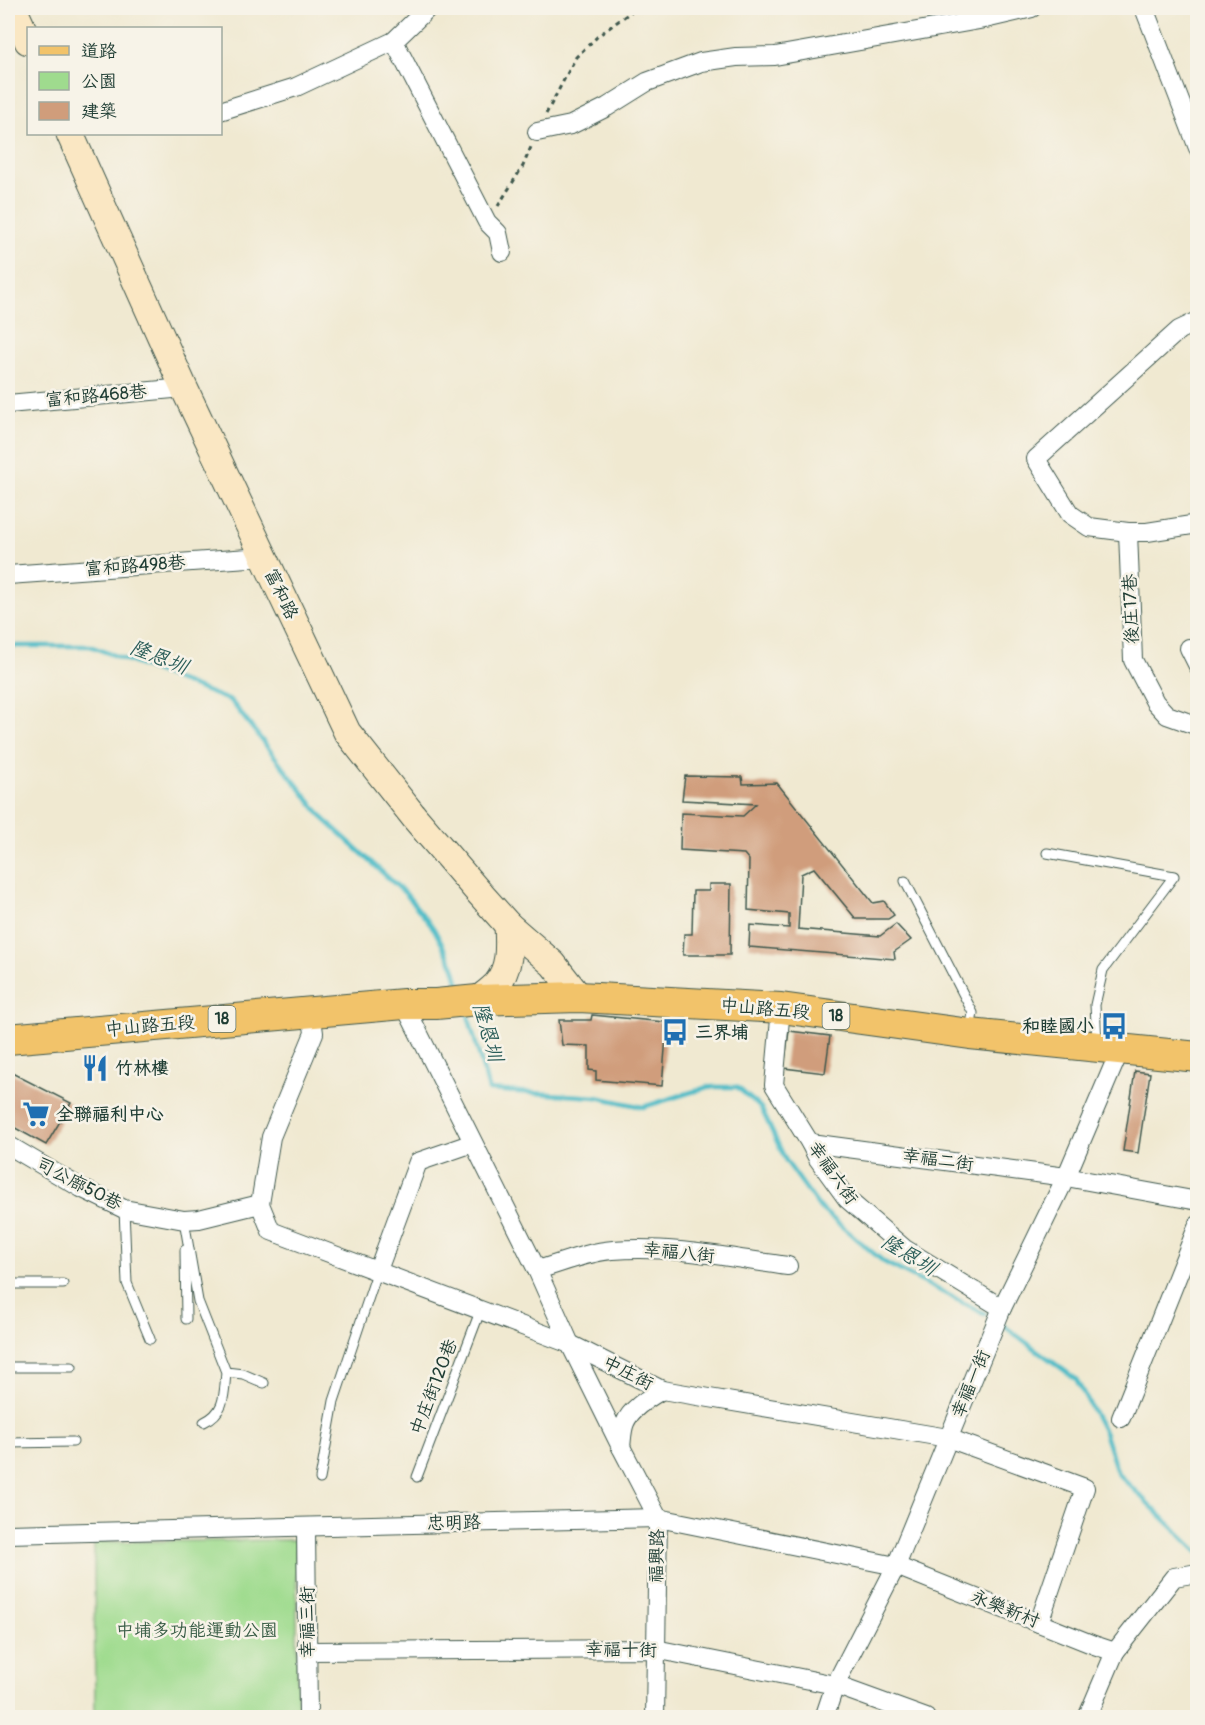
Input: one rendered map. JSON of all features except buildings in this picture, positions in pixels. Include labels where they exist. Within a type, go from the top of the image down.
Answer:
[{"type":"main road","name":"中山路五段","points":[[8,1039],[404,1004],[579,997],[781,1008],[969,1034],[1197,1057]]},
{"type":"street","points":[[13,8],[27,39]]},
{"type":"street","points":[[222,110],[296,87],[394,41],[428,8]]},
{"type":"street","points":[[537,132],[571,124],[607,107],[647,82],[701,62],[736,57],[775,56],[985,19],[1032,8]]},
{"type":"street","points":[[1144,8],[1197,148]]},
{"type":"street","points":[[394,41],[487,222],[498,233],[502,252]]},
{"type":"street","name":"富和路","points":[[70,135],[184,388],[347,732],[415,818],[508,925],[553,964],[579,997]]},
{"type":"street","points":[[1197,321],[1179,330],[1036,459],[1070,514],[1089,527],[1147,532],[1197,524]]},
{"type":"street","name":"富和路468巷","points":[[8,404],[184,388]]},
{"type":"street","name":"後庄17巷","points":[[1128,532],[1133,660],[1155,702],[1167,716],[1197,726]]},
{"type":"street","name":"富和路498巷","points":[[8,575],[263,557]]},
{"type":"street","points":[[1189,648],[1197,666]]},
{"type":"street","points":[[475,1000],[497,984],[506,967],[509,954],[508,925]]},
{"type":"street","name":"福興路","points":[[404,1004],[537,1270],[621,1448],[658,1518],[655,1718]]},
{"type":"street","name":"幸福六街","points":[[781,1008],[774,1084],[818,1159],[847,1199],[905,1249],[1002,1308]]},
{"type":"street","points":[[260,1204],[271,1137],[314,1033],[311,1011]]},
{"type":"street","name":"幸福一街","points":[[824,1718],[835,1685],[896,1566],[1002,1308],[1066,1177],[1109,1048]]},
{"type":"street","points":[[378,1270],[418,1162],[473,1143]]},
{"type":"street","name":"幸福二街","points":[[810,1143],[1066,1177],[1197,1201]]},
{"type":"street","name":"司公廍50巷","points":[[8,1145],[81,1188],[124,1209],[184,1220],[199,1219],[260,1204]]},
{"type":"street","name":"中庄街","points":[[260,1204],[271,1230],[570,1344],[662,1390],[948,1438],[1085,1488],[1039,1623]]},
{"type":"street","points":[[1121,1418],[1197,1225]]},
{"type":"street","name":"幸福八街","points":[[537,1270],[610,1250],[651,1248],[788,1266]]},
{"type":"street","points":[[621,1448],[625,1423],[634,1410],[662,1390]]},
{"type":"street","name":"忠明路","points":[[8,1534],[658,1518],[896,1566]]},
{"type":"street","name":"幸福三街","points":[[306,1527],[308,1718]]},
{"type":"street","name":"永樂新村","points":[[896,1566],[1115,1652]]},
{"type":"street","points":[[1087,1718],[1115,1652],[1174,1577],[1197,1573]]},
{"type":"street","name":"幸福十街","points":[[307,1651],[655,1649],[835,1685],[926,1718]]},
{"type":"lane","points":[[1047,853],[1174,876],[1103,970],[1095,1005],[1109,1048]]},
{"type":"lane","points":[[905,881],[973,1013],[969,1034]]},
{"type":"lane","points":[[124,1209],[127,1283],[150,1339]]},
{"type":"lane","points":[[184,1220],[186,1319]]},
{"type":"lane","points":[[184,1220],[198,1301],[226,1372],[222,1404],[213,1418],[204,1422]]},
{"type":"lane","points":[[320,1479],[334,1401],[378,1270]]},
{"type":"lane","points":[[8,1284],[63,1284]]},
{"type":"lane","name":"中庄街120巷","points":[[417,1477],[481,1309]]},
{"type":"lane","points":[[8,1367],[72,1367]]},
{"type":"lane","points":[[226,1372],[243,1374],[264,1383]]},
{"type":"lane","points":[[8,1443],[73,1442]]},
{"type":"path","points":[[487,222],[523,166],[537,132],[576,57],[598,36],[636,8]]},
{"type":"green space","name":"中埔多功能運動公園","points":[[296,1540],[298,1717],[95,1717],[94,1542]]},
{"type":"waterway","name":"隆恩圳","points":[[8,646],[90,646],[231,701],[324,819],[406,894],[434,929],[454,967],[461,992]]},
{"type":"waterway","name":"隆恩圳","points":[[467,1012],[489,1090],[596,1097],[643,1107],[708,1087],[737,1087],[761,1108],[786,1161],[820,1208],[884,1262],[985,1314]]},
{"type":"waterway","name":"隆恩圳","points":[[1000,1323],[1076,1379],[1104,1432],[1118,1474],[1198,1552]]},
{"type":"place","name":"和睦國小","points":[[1114,1026]]},
{"type":"place","name":"三界埔","points":[[675,1032]]},
{"type":"place","name":"竹林樓","points":[[95,1068]]},
{"type":"place","name":"全聯福利中心","points":[[36,1114]]}]
